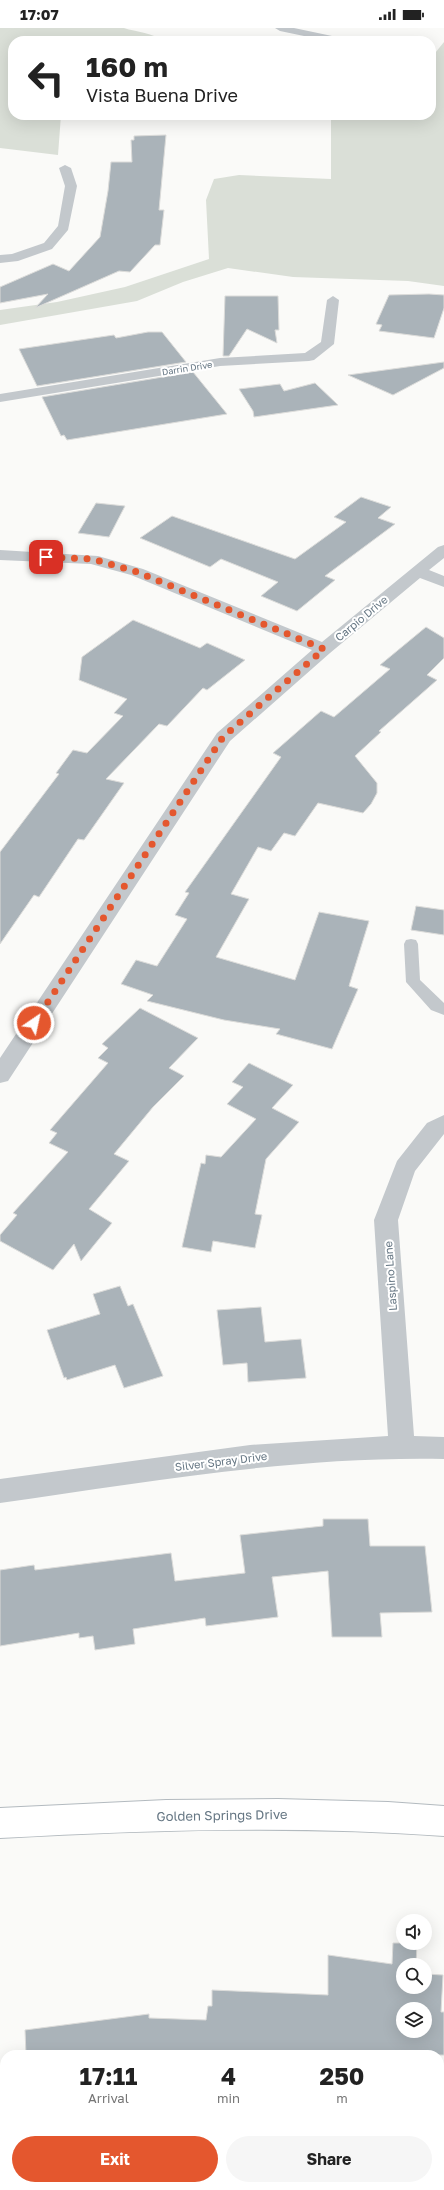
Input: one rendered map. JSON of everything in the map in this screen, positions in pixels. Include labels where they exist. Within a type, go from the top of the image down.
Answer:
[{"type":"main road","name":"Golden Springs Drive","points":[[0,1823],[266,1813],[408,1818],[444,1821]]},
{"type":"street","points":[[280,28],[318,36]]},
{"type":"street","points":[[0,259],[14,258],[48,246],[64,227],[71,186],[65,168]]},
{"type":"street","name":"Darrin Drive","points":[[0,398],[220,362],[278,360],[309,357],[327,344],[333,300]]},
{"type":"street","name":"Carpio Drive","points":[[0,1075],[223,737],[324,649],[444,550]]},
{"type":"street","points":[[0,555],[92,559],[130,570],[324,649]]},
{"type":"street","points":[[418,571],[444,582]]},
{"type":"street","name":"Laspino Lane","points":[[402,1447],[386,1220],[405,1167],[435,1129],[444,1123]]},
{"type":"street","name":"Silver Spray Drive","points":[[0,1491],[250,1456],[402,1447],[444,1448]]},
{"type":"lane","points":[[411,944],[414,982],[436,1006],[444,1010]]},
{"type":"shaded area","points":[[0,28],[124,28],[154,36],[8,36],[8,120],[61,120],[58,155],[0,148]]},
{"type":"shaded area","points":[[444,42],[444,286],[408,281],[293,277],[228,268],[183,282],[137,301],[0,325],[0,310],[57,302],[125,287],[209,259],[206,200],[214,179],[239,175],[331,179],[331,120],[436,120],[436,52]]},
{"type":"building","points":[[166,135],[159,210],[164,210],[160,245],[155,245],[130,272],[119,271],[35,308],[48,294],[0,303],[0,287],[53,264],[69,271],[100,237],[108,191],[111,162],[132,162],[131,140],[134,140],[134,136]]},
{"type":"building","points":[[389,295],[444,295],[444,308],[434,338],[379,331],[382,325],[376,324]]},
{"type":"building","points":[[225,296],[278,296],[279,330],[275,330],[277,343],[247,329],[229,356],[223,356]]},
{"type":"building","points":[[148,332],[162,332],[186,362],[37,386],[19,349],[114,335],[116,338]]},
{"type":"building","points":[[444,362],[444,368],[393,395],[348,375]]},
{"type":"building","points":[[193,372],[227,414],[67,440],[64,435],[61,436],[42,397]]},
{"type":"building","points":[[315,383],[338,405],[254,417],[253,411],[239,389],[280,384],[284,391]]},
{"type":"building","points":[[361,497],[391,507],[378,518],[395,524],[325,576],[335,580],[297,611],[261,596],[278,582],[221,559],[210,567],[140,538],[172,516],[295,559],[346,522],[334,517]]},
{"type":"building","points":[[96,503],[125,506],[109,537],[78,533]]},
{"type":"building","points":[[133,620],[200,648],[207,643],[245,660],[207,690],[203,688],[167,726],[159,724],[106,779],[124,783],[84,840],[78,839],[39,897],[34,895],[0,944],[0,852],[59,774],[56,773],[73,750],[87,753],[123,716],[114,713],[127,699],[79,680],[82,657]]},
{"type":"building","points":[[426,627],[444,638],[444,658],[427,675],[437,680],[379,731],[381,732],[355,756],[377,783],[377,793],[371,804],[363,813],[318,803],[295,836],[284,833],[271,851],[258,847],[231,894],[249,899],[216,957],[295,980],[319,912],[369,921],[349,986],[358,989],[332,1049],[276,1034],[280,1029],[224,1020],[147,1001],[153,995],[121,984],[136,960],[157,966],[187,919],[175,915],[189,893],[185,892],[281,757],[273,753],[321,711],[334,717],[390,669],[380,665]]},
{"type":"building","points":[[416,906],[444,910],[444,935],[411,930]]},
{"type":"building","points":[[140,1008],[198,1038],[169,1068],[184,1076],[153,1107],[114,1154],[129,1161],[89,1209],[112,1223],[81,1261],[74,1244],[53,1270],[0,1241],[0,1235],[17,1215],[13,1213],[68,1152],[49,1143],[57,1133],[50,1130],[108,1063],[98,1058],[108,1048],[102,1044]]},
{"type":"building","points":[[249,1063],[293,1085],[272,1108],[299,1122],[266,1159],[255,1214],[262,1215],[255,1248],[213,1241],[211,1252],[182,1247],[201,1163],[205,1164],[206,1155],[221,1157],[256,1119],[227,1104],[243,1087],[232,1082]]},
{"type":"building","points":[[120,1286],[128,1306],[133,1304],[163,1376],[124,1388],[115,1365],[67,1380],[66,1377],[64,1378],[47,1330],[100,1314],[93,1294]]},
{"type":"building","points":[[261,1307],[265,1342],[301,1339],[306,1378],[248,1382],[247,1363],[223,1365],[217,1310]]},
{"type":"building","points":[[323,1519],[368,1519],[370,1546],[425,1546],[432,1612],[380,1613],[382,1637],[332,1637],[328,1571],[272,1577],[278,1617],[206,1626],[205,1618],[133,1629],[135,1644],[95,1650],[93,1636],[79,1638],[79,1633],[0,1646],[0,1570],[34,1565],[35,1570],[171,1553],[175,1581],[245,1573],[240,1535],[323,1526]]},
{"type":"building","points":[[393,1943],[396,1943],[396,1950],[417,1950],[416,1958],[396,1958],[396,1994],[432,1994],[432,1974],[443,1975],[441,2012],[444,2012],[444,2050],[26,2050],[25,2030],[149,2014],[149,2018],[206,2020],[208,2006],[212,2006],[212,1990],[328,1995],[328,1955],[392,1964]]},
{"type":"route","points":[[34,1023],[223,737],[324,649],[137,572],[92,559],[46,557]]}]
